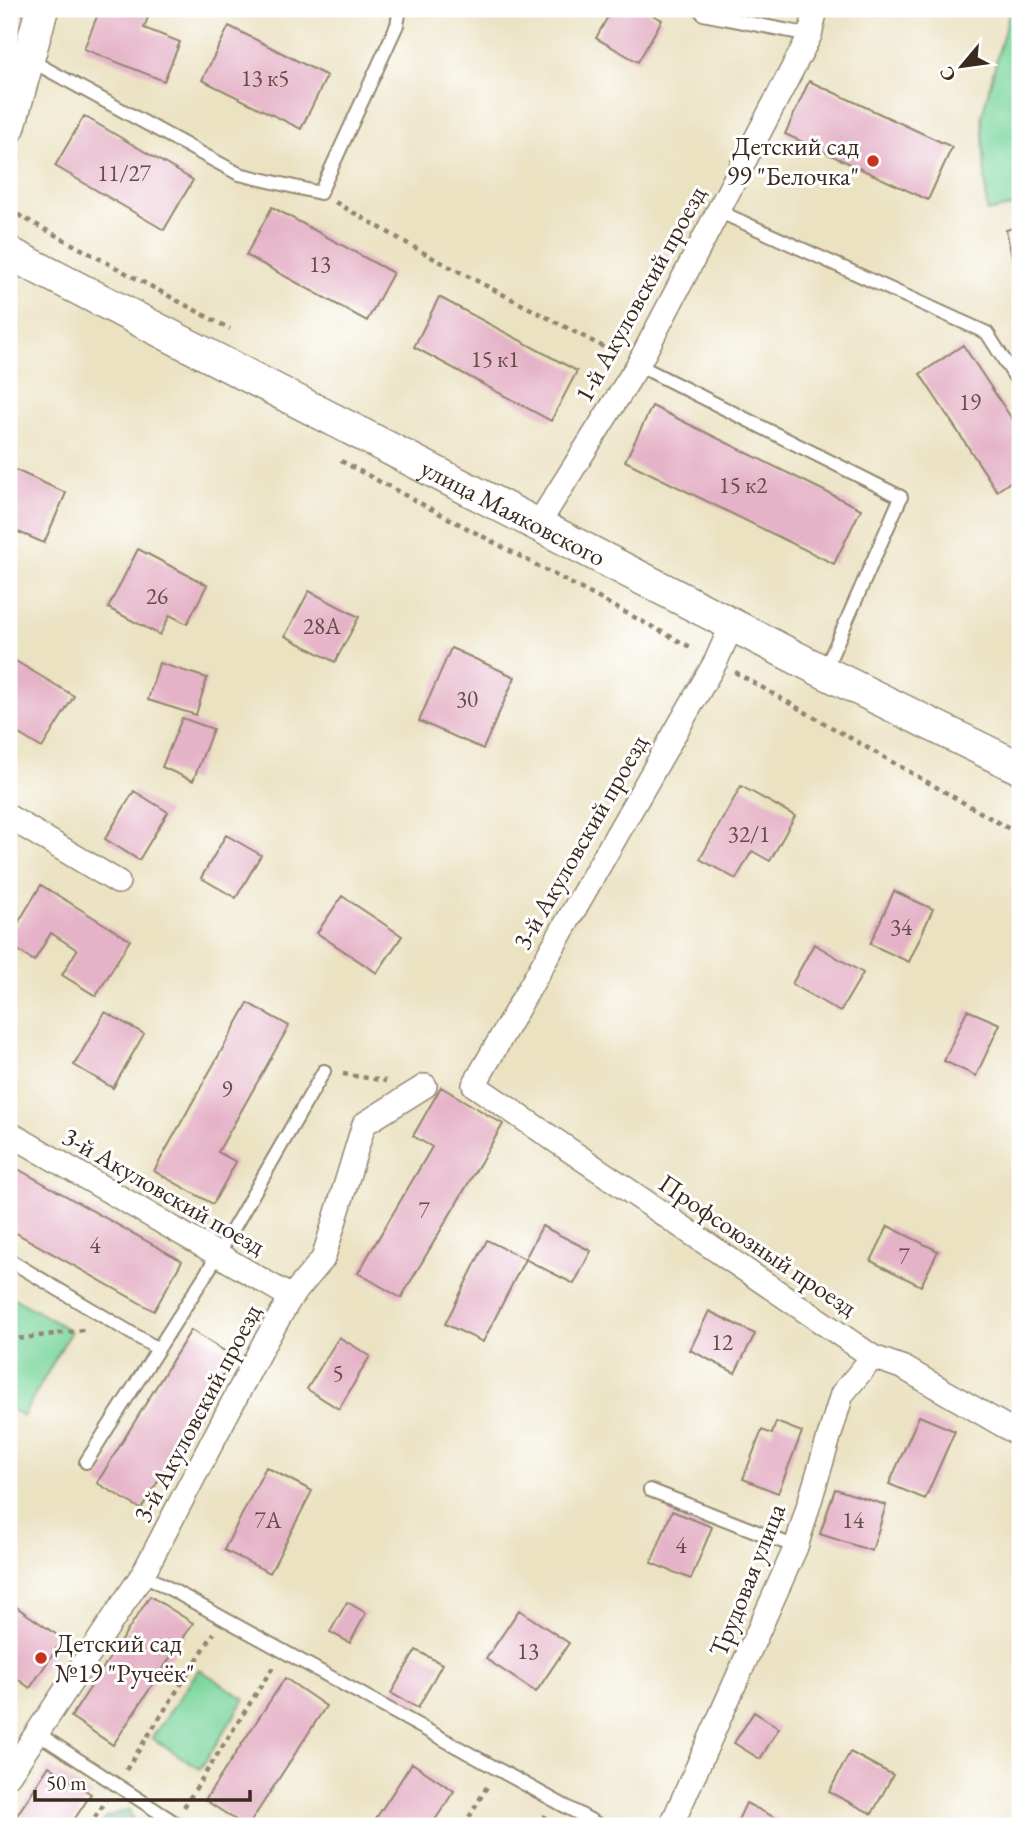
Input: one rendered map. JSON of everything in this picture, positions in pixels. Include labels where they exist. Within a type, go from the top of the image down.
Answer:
[{"type":"street","points":[[9,127],[41,9]]},
{"type":"street","name":"1-й Акуловский проезд","points":[[537,526],[638,365],[810,35],[816,9]]},
{"type":"street","name":"улица Маяковского","points":[[9,253],[824,673],[1020,768]]},
{"type":"street","name":"3-й Акуловский проезд","points":[[474,1085],[716,661],[732,625]]},
{"type":"street","points":[[9,817],[118,882]]},
{"type":"street","name":"Профсоюзный проезд","points":[[474,1085],[873,1357],[904,1367],[1020,1435]]},
{"type":"street","name":"3-й Акуловский проезд","points":[[9,1775],[142,1574],[263,1345],[291,1297],[323,1259],[364,1124],[425,1086]]},
{"type":"street","name":"3-й Акуловский поезд","points":[[9,1133],[291,1297]]},
{"type":"street","name":"Трудовая улица","points":[[671,1826],[796,1547],[842,1394],[873,1357]]},
{"type":"lane","points":[[27,58],[239,174],[320,193],[397,25],[400,9]]},
{"type":"lane","points":[[699,9],[703,14],[810,35]]},
{"type":"lane","points":[[718,211],[987,333],[1020,385]]},
{"type":"lane","points":[[638,365],[901,497],[824,673]]},
{"type":"lane","points":[[86,1462],[218,1255],[324,1071]]},
{"type":"lane","points":[[9,1260],[158,1349]]},
{"type":"lane","points":[[650,1490],[796,1547]]},
{"type":"lane","points":[[142,1574],[601,1826]]},
{"type":"lane","points":[[37,1734],[177,1824]]},
{"type":"path","points":[[320,193],[433,258],[638,365]]},
{"type":"path","points":[[338,459],[716,661],[1020,835]]},
{"type":"path","points":[[324,1071],[425,1086]]},
{"type":"path","points":[[9,1340],[118,1325]]},
{"type":"path","points":[[89,1826],[223,1618]]},
{"type":"path","points":[[177,1824],[283,1651]]},
{"type":"path","points":[[464,1826],[497,1769]]},
{"type":"green space","points":[[1010,9],[1020,9],[1020,205],[987,212],[982,115]]},
{"type":"green space","points":[[9,1295],[71,1331],[23,1416],[9,1408]]},
{"type":"green space","points":[[199,1669],[245,1699],[200,1769],[152,1738]]},
{"type":"green space","points":[[129,1809],[135,1826],[100,1826],[106,1817]]},
{"type":"building","points":[[100,9],[151,9],[144,28],[180,42],[164,81],[84,49]]},
{"type":"building","points":[[612,9],[642,9],[662,20],[638,62],[596,38]]},
{"type":"building","points":[[229,26],[327,76],[301,129],[202,80]]},
{"type":"building","points":[[809,81],[952,147],[928,200],[785,134]]},
{"type":"building","points":[[84,116],[193,180],[164,230],[55,166]]},
{"type":"building","points":[[272,207],[393,273],[367,321],[246,255]]},
{"type":"building","points":[[1020,226],[1020,288],[1019,288],[1006,230]]},
{"type":"building","points":[[439,297],[577,371],[551,421],[414,347]]},
{"type":"building","points":[[963,345],[1020,431],[1020,475],[997,491],[920,374]]},
{"type":"building","points":[[652,406],[861,509],[834,564],[625,461]]},
{"type":"building","points":[[9,467],[66,493],[44,543],[9,528]]},
{"type":"building","points":[[138,549],[207,585],[187,624],[170,615],[160,635],[108,608]]},
{"type":"building","points":[[309,591],[359,617],[335,662],[285,636]]},
{"type":"building","points":[[451,648],[515,677],[483,749],[419,721]]},
{"type":"building","points":[[9,657],[74,696],[42,748],[9,728]]},
{"type":"building","points":[[159,663],[207,678],[196,715],[148,700]]},
{"type":"building","points":[[182,718],[213,729],[193,781],[162,767]]},
{"type":"building","points":[[741,786],[795,816],[770,861],[752,851],[736,879],[700,859]]},
{"type":"building","points":[[134,791],[168,812],[139,860],[105,839]]},
{"type":"building","points":[[226,835],[261,855],[236,898],[201,878]]},
{"type":"building","points":[[41,885],[130,940],[96,996],[62,975],[77,950],[51,933],[34,961],[9,944],[9,938]]},
{"type":"building","points":[[894,891],[933,909],[909,962],[870,944]]},
{"type":"building","points":[[342,896],[402,936],[377,973],[317,933]]},
{"type":"building","points":[[814,944],[863,973],[840,1012],[792,984]]},
{"type":"building","points":[[248,1003],[289,1026],[218,1152],[236,1162],[213,1204],[154,1171]]},
{"type":"building","points":[[967,1010],[1000,1024],[976,1076],[944,1061]]},
{"type":"building","points":[[105,1012],[144,1034],[113,1088],[74,1065]]},
{"type":"building","points":[[441,1087],[503,1124],[401,1298],[358,1273],[432,1147],[413,1136]]},
{"type":"building","points":[[9,1164],[182,1261],[154,1311],[9,1229]]},
{"type":"building","points":[[542,1226],[591,1251],[574,1284],[525,1259]]},
{"type":"building","points":[[888,1226],[938,1251],[921,1286],[871,1261]]},
{"type":"building","points":[[487,1240],[525,1259],[483,1342],[445,1324]]},
{"type":"building","points":[[709,1311],[755,1334],[735,1373],[690,1350]]},
{"type":"building","points":[[191,1330],[234,1357],[141,1509],[97,1483]]},
{"type":"building","points":[[339,1337],[370,1356],[339,1409],[307,1389]]},
{"type":"building","points":[[919,1416],[955,1431],[925,1499],[889,1484]]},
{"type":"building","points":[[776,1422],[802,1432],[778,1493],[743,1479],[762,1430],[772,1434]]},
{"type":"building","points":[[266,1467],[312,1491],[270,1573],[224,1550]]},
{"type":"building","points":[[835,1489],[886,1505],[872,1551],[820,1534]]},
{"type":"building","points":[[672,1511],[712,1527],[691,1579],[651,1563]]},
{"type":"building","points":[[150,1596],[193,1623],[113,1745],[71,1717]]},
{"type":"building","points":[[9,1602],[63,1639],[30,1688],[9,1673]]},
{"type":"building","points":[[347,1602],[366,1613],[350,1643],[330,1632]]},
{"type":"building","points":[[519,1610],[569,1643],[536,1692],[486,1659]]},
{"type":"building","points":[[416,1650],[442,1664],[418,1708],[391,1693]]},
{"type":"building","points":[[285,1678],[326,1706],[248,1826],[245,1826],[205,1800]]},
{"type":"building","points":[[754,1712],[779,1728],[760,1759],[734,1743]]},
{"type":"building","points":[[850,1752],[893,1775],[872,1814],[829,1792]]},
{"type":"building","points":[[412,1763],[454,1791],[431,1826],[371,1826]]},
{"type":"building","points":[[49,1766],[91,1794],[70,1826],[10,1826]]},
{"type":"building","points":[[746,1803],[780,1820],[778,1826],[746,1826],[737,1822]]},
{"type":"place","name":"Детский сад 99 \"Белочка\"","points":[[873,161]]},
{"type":"place","name":"Детский сад №19 \"Ручеёк\"","points":[[41,1658]]}]
